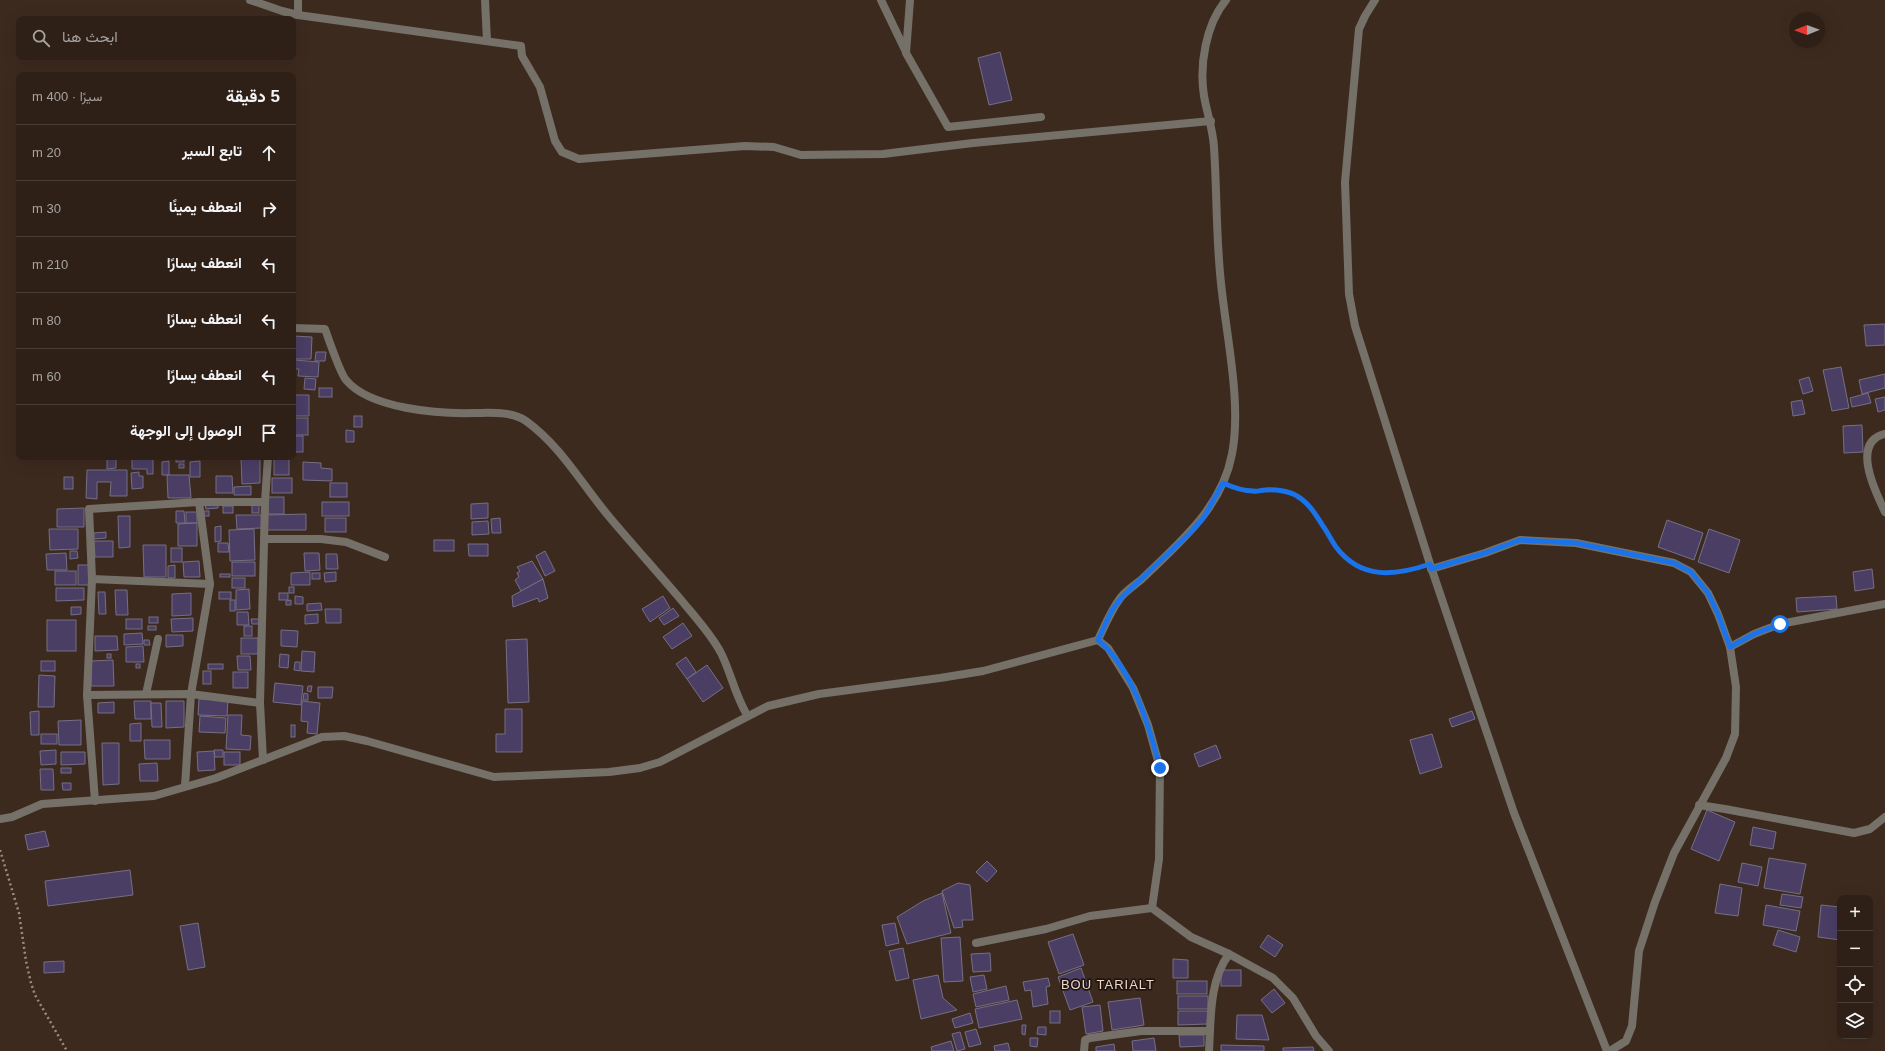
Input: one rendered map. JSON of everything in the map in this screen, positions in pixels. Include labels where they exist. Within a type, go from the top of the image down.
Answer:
[{"type":"street","points":[[250,0],[282,12],[298,15],[521,46],[522,56],[540,87],[555,141],[562,152],[579,159],[745,146],[774,147],[801,155],[883,154],[973,143],[1211,122]]},
{"type":"street","points":[[298,0],[298,15]]},
{"type":"street","points":[[485,0],[487,41]]},
{"type":"street","points":[[881,0],[906,53],[948,127],[1040,117]]},
{"type":"street","points":[[906,53],[910,0]]},
{"type":"street","points":[[0,819],[12,817],[42,804],[154,796],[216,778],[312,739],[322,737],[344,736],[366,741],[494,777],[609,772],[640,768],[660,762],[748,715],[768,706],[819,694],[983,671],[1098,640],[1112,610],[1122,597],[1190,533],[1204,517],[1223,483],[1233,451],[1234,401],[1221,282],[1214,146],[1211,122],[1204,97],[1203,78],[1204,58],[1215,16],[1226,0]]},
{"type":"street","points":[[1376,0],[1365,16],[1359,29],[1345,182],[1349,294],[1355,326],[1431,567],[1514,813],[1608,1051],[1626,1041],[1632,1026],[1639,951],[1655,902],[1674,853],[1726,758],[1735,734],[1736,688],[1730,647],[1718,614],[1708,593],[1691,572],[1674,563],[1576,543],[1520,540],[1485,553],[1431,567]]},
{"type":"street","points":[[296,328],[325,329],[345,380],[360,392],[378,402],[428,412],[455,414],[508,414],[525,420],[544,435],[576,472],[610,518],[697,618],[721,652],[738,701],[748,715]]},
{"type":"street","points":[[1885,434],[1873,440],[1870,444],[1867,458],[1872,481],[1885,512]]},
{"type":"street","points":[[262,760],[260,703],[265,502],[268,460]]},
{"type":"street","points":[[95,801],[87,694],[92,578],[89,509],[198,502],[265,502]]},
{"type":"street","points":[[185,786],[191,694],[210,584],[198,502]]},
{"type":"street","points":[[264,538],[321,539],[346,542],[384,557]]},
{"type":"street","points":[[92,578],[210,584]]},
{"type":"street","points":[[1730,647],[1754,634],[1780,624],[1885,604]]},
{"type":"street","points":[[146,694],[158,639]]},
{"type":"street","points":[[1098,640],[1108,648],[1133,688],[1148,725],[1160,768],[1160,859],[1152,908]]},
{"type":"street","points":[[87,694],[191,694],[260,703]]},
{"type":"street","points":[[1699,806],[1724,809],[1854,833],[1870,829],[1885,817]]},
{"type":"street","points":[[976,943],[1046,928],[1090,916],[1152,908],[1191,936],[1229,954],[1273,978],[1300,1008],[1316,1036],[1329,1051]]},
{"type":"street","points":[[1209,1051],[1215,983],[1218,971],[1229,954]]},
{"type":"street","points":[[1084,1051],[1085,1040],[1090,1038],[1141,1031],[1210,1031]]},
{"type":"path","points":[[1223,483],[1252,492],[1267,489],[1288,492],[1298,496],[1309,506],[1336,546],[1356,566],[1371,571],[1388,573],[1431,567]]},
{"type":"path","points":[[0,850],[19,913],[26,961],[35,995],[67,1051]]},
{"type":"building","points":[[1000,52],[1012,100],[989,105],[978,58]]},
{"type":"building","points":[[1885,324],[1885,345],[1866,346],[1864,325]]},
{"type":"building","points":[[296,336],[312,337],[311,359],[296,359]]},
{"type":"building","points":[[316,352],[326,352],[325,361],[315,361]]},
{"type":"building","points":[[296,360],[319,362],[318,377],[298,376],[299,369],[296,369]]},
{"type":"building","points":[[1841,367],[1849,408],[1832,411],[1823,370]]},
{"type":"building","points":[[1885,374],[1885,388],[1862,394],[1859,380]]},
{"type":"building","points":[[1809,377],[1813,391],[1803,394],[1799,380]]},
{"type":"building","points":[[305,378],[316,379],[315,390],[304,389]]},
{"type":"building","points":[[319,388],[332,388],[332,397],[319,397]]},
{"type":"building","points":[[1868,393],[1871,403],[1852,407],[1850,398]]},
{"type":"building","points":[[296,395],[309,395],[309,416],[296,416]]},
{"type":"building","points":[[1885,397],[1885,410],[1878,412],[1875,399]]},
{"type":"building","points":[[1802,400],[1805,414],[1793,416],[1791,402]]},
{"type":"building","points":[[354,416],[362,416],[362,427],[354,427]]},
{"type":"building","points":[[296,418],[308,418],[308,435],[296,435]]},
{"type":"building","points":[[1862,425],[1863,452],[1844,453],[1843,426]]},
{"type":"building","points":[[346,430],[354,431],[354,442],[346,442]]},
{"type":"building","points":[[296,436],[303,436],[303,452],[296,452]]},
{"type":"building","points":[[107,460],[116,460],[116,468],[107,469]]},
{"type":"building","points":[[132,460],[153,460],[153,474],[147,474],[147,469],[132,469]]},
{"type":"building","points":[[176,460],[184,460],[184,462],[176,462]]},
{"type":"building","points":[[241,460],[260,460],[260,483],[242,484]]},
{"type":"building","points":[[274,460],[289,460],[289,475],[274,475]]},
{"type":"building","points":[[169,461],[169,475],[162,475],[162,462]]},
{"type":"building","points":[[200,461],[200,477],[190,477],[190,462]]},
{"type":"building","points":[[303,462],[321,463],[321,468],[332,469],[332,481],[303,480]]},
{"type":"building","points":[[179,464],[184,464],[184,468],[179,468]]},
{"type":"building","points":[[87,470],[127,470],[127,496],[110,496],[111,482],[97,482],[97,499],[86,498]]},
{"type":"building","points":[[139,472],[139,476],[143,476],[143,488],[132,489],[131,473]]},
{"type":"building","points":[[167,475],[189,475],[191,498],[168,498]]},
{"type":"building","points":[[216,476],[232,476],[233,493],[216,493]]},
{"type":"building","points":[[64,477],[73,477],[73,489],[64,489]]},
{"type":"building","points":[[272,478],[292,478],[292,493],[272,493]]},
{"type":"building","points":[[330,483],[347,483],[347,497],[330,497]]},
{"type":"building","points":[[251,486],[251,495],[234,495],[234,487]]},
{"type":"building","points":[[268,497],[284,497],[284,514],[268,514]]},
{"type":"building","points":[[322,502],[349,502],[349,516],[322,516]]},
{"type":"building","points":[[488,503],[488,518],[471,519],[471,504]]},
{"type":"building","points":[[205,504],[218,504],[218,508],[206,509]]},
{"type":"building","points":[[252,504],[259,504],[259,513],[252,513]]},
{"type":"building","points":[[223,506],[233,506],[233,513],[223,513]]},
{"type":"building","points":[[84,508],[84,527],[57,527],[57,509]]},
{"type":"building","points":[[176,511],[184,511],[185,523],[176,523]]},
{"type":"building","points":[[204,511],[209,511],[209,516],[204,516]]},
{"type":"building","points":[[186,512],[197,512],[197,523],[186,523]]},
{"type":"building","points":[[306,514],[306,530],[267,530],[267,515]]},
{"type":"building","points":[[236,515],[262,515],[262,528],[237,529]]},
{"type":"building","points":[[118,516],[130,516],[130,547],[119,548]]},
{"type":"building","points":[[325,518],[346,518],[346,532],[325,532]]},
{"type":"building","points":[[500,518],[501,533],[492,533],[491,519]]},
{"type":"building","points":[[1667,520],[1703,533],[1694,560],[1658,547]]},
{"type":"building","points":[[488,521],[489,534],[472,535],[472,522]]},
{"type":"building","points":[[197,523],[197,546],[178,546],[178,524]]},
{"type":"building","points":[[221,526],[221,541],[215,542],[215,527]]},
{"type":"building","points":[[49,529],[78,529],[78,549],[50,550]]},
{"type":"building","points":[[254,529],[255,560],[230,561],[229,530]]},
{"type":"building","points":[[1709,529],[1740,540],[1729,573],[1698,562]]},
{"type":"building","points":[[106,532],[106,538],[94,539],[94,533]]},
{"type":"building","points":[[434,540],[454,540],[454,551],[434,551]]},
{"type":"building","points":[[94,541],[113,541],[113,557],[95,557]]},
{"type":"building","points":[[218,543],[228,543],[229,552],[218,552]]},
{"type":"building","points":[[468,544],[488,544],[488,556],[469,556]]},
{"type":"building","points":[[143,545],[166,545],[166,577],[144,577]]},
{"type":"building","points":[[171,548],[182,548],[182,562],[171,562]]},
{"type":"building","points":[[70,551],[77,551],[78,558],[70,559]]},
{"type":"building","points":[[545,551],[555,571],[545,576],[536,556]]},
{"type":"building","points":[[66,553],[67,570],[47,570],[46,554]]},
{"type":"building","points":[[304,553],[319,553],[320,570],[305,571]]},
{"type":"building","points":[[326,554],[337,554],[338,569],[326,569]]},
{"type":"building","points":[[199,561],[200,577],[184,577],[183,562]]},
{"type":"building","points":[[532,561],[543,579],[521,591],[515,580],[519,577],[517,573],[520,571],[517,567]]},
{"type":"building","points":[[232,562],[255,562],[255,576],[232,576]]},
{"type":"building","points":[[78,565],[89,565],[89,585],[78,585]]},
{"type":"building","points":[[175,565],[175,578],[168,578],[168,566]]},
{"type":"building","points":[[1872,569],[1874,588],[1855,591],[1853,572]]},
{"type":"building","points":[[55,571],[76,571],[76,585],[55,585]]},
{"type":"building","points":[[310,572],[310,585],[291,585],[291,573]]},
{"type":"building","points":[[336,572],[336,581],[325,582],[324,573]]},
{"type":"building","points":[[312,573],[320,573],[320,579],[312,579]]},
{"type":"building","points":[[220,574],[230,574],[230,577],[220,577]]},
{"type":"building","points":[[232,578],[245,578],[245,588],[232,588]]},
{"type":"building","points":[[543,579],[548,598],[539,602],[538,598],[513,607],[512,596]]},
{"type":"building","points":[[289,587],[294,587],[294,593],[289,593]]},
{"type":"building","points":[[56,588],[84,588],[84,600],[56,601]]},
{"type":"building","points":[[249,589],[250,609],[236,610],[236,590]]},
{"type":"building","points":[[115,590],[127,590],[128,615],[116,615]]},
{"type":"building","points":[[98,592],[105,592],[106,614],[99,614]]},
{"type":"building","points":[[219,592],[231,592],[231,599],[219,599]]},
{"type":"building","points":[[191,593],[191,615],[172,616],[172,594]]},
{"type":"building","points":[[279,593],[288,593],[288,600],[279,600]]},
{"type":"building","points":[[295,596],[303,597],[303,604],[295,604]]},
{"type":"building","points":[[663,596],[670,608],[650,622],[642,609]]},
{"type":"building","points":[[1836,596],[1837,609],[1797,612],[1796,598]]},
{"type":"building","points":[[230,600],[235,600],[235,611],[230,611]]},
{"type":"building","points":[[291,600],[291,605],[286,605],[286,601]]},
{"type":"building","points":[[321,603],[322,610],[307,611],[307,604]]},
{"type":"building","points":[[71,607],[81,607],[81,614],[71,615]]},
{"type":"building","points":[[673,608],[679,616],[664,625],[659,618]]},
{"type":"building","points":[[325,609],[341,609],[341,623],[326,623]]},
{"type":"building","points":[[237,612],[248,612],[249,625],[237,625]]},
{"type":"building","points":[[318,614],[318,623],[305,624],[305,615]]},
{"type":"building","points":[[149,617],[158,617],[158,623],[149,623]]},
{"type":"building","points":[[193,618],[193,631],[172,632],[171,619]]},
{"type":"building","points":[[126,619],[142,619],[142,629],[126,629]]},
{"type":"building","points":[[251,619],[259,619],[259,624],[252,624]]},
{"type":"building","points":[[47,620],[76,620],[76,651],[47,651]]},
{"type":"building","points":[[683,623],[692,636],[672,649],[663,637]]},
{"type":"building","points":[[148,626],[156,626],[156,630],[148,630]]},
{"type":"building","points":[[244,626],[252,626],[252,636],[244,636]]},
{"type":"building","points":[[281,630],[298,631],[297,647],[281,646]]},
{"type":"building","points":[[142,633],[143,644],[124,645],[124,634]]},
{"type":"building","points":[[166,635],[183,635],[183,646],[166,647]]},
{"type":"building","points":[[95,636],[117,636],[118,650],[95,651]]},
{"type":"building","points":[[241,638],[258,638],[258,654],[241,654]]},
{"type":"building","points":[[527,639],[529,702],[508,703],[506,640]]},
{"type":"building","points":[[144,640],[149,640],[150,645],[144,645]]},
{"type":"building","points":[[143,646],[144,662],[126,662],[126,647]]},
{"type":"building","points":[[302,651],[315,652],[314,672],[301,671]]},
{"type":"building","points":[[107,654],[111,654],[111,658],[107,658]]},
{"type":"building","points":[[280,654],[289,655],[288,668],[279,667]]},
{"type":"building","points":[[237,656],[250,656],[251,670],[238,670]]},
{"type":"building","points":[[686,657],[696,672],[687,679],[676,664]]},
{"type":"building","points":[[113,660],[114,686],[91,686],[91,661]]},
{"type":"building","points":[[41,661],[55,661],[55,671],[41,671]]},
{"type":"building","points":[[295,662],[300,662],[300,671],[294,670]]},
{"type":"building","points":[[136,664],[140,664],[140,668],[136,668]]},
{"type":"building","points":[[208,664],[223,664],[223,669],[208,669]]},
{"type":"building","points":[[707,665],[723,688],[703,702],[687,679]]},
{"type":"building","points":[[203,671],[211,671],[211,684],[203,684]]},
{"type":"building","points":[[233,672],[248,672],[248,688],[233,688]]},
{"type":"building","points":[[39,675],[55,676],[54,707],[38,707]]},
{"type":"building","points":[[275,683],[303,686],[301,705],[273,702]]},
{"type":"building","points":[[308,686],[312,686],[311,692],[307,691]]},
{"type":"building","points":[[318,687],[333,687],[332,698],[318,698]]},
{"type":"building","points":[[304,693],[308,694],[308,700],[303,700]]},
{"type":"building","points":[[199,699],[228,700],[227,716],[198,715]]},
{"type":"building","points":[[134,701],[151,701],[151,719],[135,719]]},
{"type":"building","points":[[166,701],[184,701],[184,727],[166,728]]},
{"type":"building","points":[[302,701],[320,703],[317,734],[307,733],[308,722],[301,721]]},
{"type":"building","points":[[114,702],[114,713],[98,713],[98,703]]},
{"type":"building","points":[[151,703],[161,703],[162,727],[152,727]]},
{"type":"building","points":[[505,709],[522,709],[522,752],[496,752],[496,734],[505,734]]},
{"type":"building","points":[[39,711],[39,735],[31,735],[30,712]]},
{"type":"building","points":[[1472,711],[1475,719],[1452,727],[1449,719]]},
{"type":"building","points":[[228,715],[242,715],[241,735],[251,736],[250,750],[226,749]]},
{"type":"building","points":[[200,716],[226,718],[225,733],[199,732]]},
{"type":"building","points":[[81,720],[81,745],[59,745],[58,721]]},
{"type":"building","points":[[141,723],[141,741],[130,741],[130,724]]},
{"type":"building","points":[[291,725],[295,725],[295,737],[291,737]]},
{"type":"building","points":[[41,734],[57,734],[57,744],[41,744]]},
{"type":"building","points":[[1432,734],[1442,767],[1420,774],[1410,740]]},
{"type":"building","points":[[144,740],[170,740],[170,759],[145,759]]},
{"type":"building","points":[[102,743],[119,743],[119,784],[103,785]]},
{"type":"building","points":[[1216,745],[1221,758],[1199,767],[1194,754]]},
{"type":"building","points":[[56,750],[56,764],[41,765],[40,751]]},
{"type":"building","points":[[214,750],[223,750],[223,757],[215,757]]},
{"type":"building","points":[[214,751],[215,770],[198,771],[197,752]]},
{"type":"building","points":[[61,752],[85,752],[85,764],[61,765]]},
{"type":"building","points":[[224,752],[240,752],[240,765],[224,765]]},
{"type":"building","points":[[157,763],[158,781],[140,781],[139,764]]},
{"type":"building","points":[[61,768],[71,768],[71,773],[61,773]]},
{"type":"building","points":[[40,769],[53,769],[54,790],[41,790]]},
{"type":"building","points":[[62,783],[71,783],[71,790],[63,790]]},
{"type":"building","points":[[1707,810],[1735,822],[1719,861],[1691,849]]},
{"type":"building","points":[[1753,827],[1776,832],[1773,849],[1750,845]]},
{"type":"building","points":[[45,831],[49,846],[28,850],[25,835]]},
{"type":"building","points":[[1769,858],[1806,864],[1800,894],[1764,888]]},
{"type":"building","points":[[987,861],[997,871],[987,882],[976,872]]},
{"type":"building","points":[[1742,863],[1762,867],[1758,886],[1738,882]]},
{"type":"building","points":[[130,870],[133,895],[48,906],[45,881]]},
{"type":"building","points":[[958,883],[970,885],[973,920],[962,920],[963,927],[954,928],[942,891]]},
{"type":"building","points":[[1720,884],[1742,888],[1738,916],[1715,913]]},
{"type":"building","points":[[942,893],[951,933],[907,944],[897,917],[923,901]]},
{"type":"building","points":[[1782,894],[1803,897],[1801,908],[1780,905]]},
{"type":"building","points":[[1766,905],[1800,911],[1796,931],[1763,925]]},
{"type":"building","points":[[1821,905],[1837,907],[1837,940],[1818,937]]},
{"type":"building","points":[[198,923],[205,967],[188,970],[180,926]]},
{"type":"building","points":[[895,923],[899,943],[886,946],[882,925]]},
{"type":"building","points":[[1778,930],[1800,937],[1796,952],[1773,945]]},
{"type":"building","points":[[1073,934],[1084,965],[1059,974],[1048,942]]},
{"type":"building","points":[[1268,935],[1283,945],[1275,957],[1260,947]]},
{"type":"building","points":[[960,937],[963,981],[944,982],[941,938]]},
{"type":"building","points":[[903,948],[909,978],[896,981],[889,951]]},
{"type":"building","points":[[990,953],[991,971],[973,972],[971,954]]},
{"type":"building","points":[[1173,959],[1188,960],[1188,978],[1173,978]]},
{"type":"building","points":[[64,961],[64,972],[44,973],[44,962]]},
{"type":"building","points":[[1081,968],[1093,1002],[1070,1010],[1058,977]]},
{"type":"building","points":[[1221,970],[1241,970],[1241,986],[1221,986]]},
{"type":"building","points":[[938,975],[943,998],[957,1010],[921,1019],[913,980]]},
{"type":"building","points":[[984,975],[987,989],[973,992],[970,977]]},
{"type":"building","points":[[1048,978],[1050,986],[1046,987],[1048,1004],[1033,1007],[1031,990],[1025,991],[1023,982]]},
{"type":"building","points":[[1177,981],[1207,981],[1207,994],[1177,994]]},
{"type":"building","points":[[1006,986],[1009,1000],[976,1007],[973,994]]},
{"type":"building","points":[[1274,989],[1285,1003],[1272,1013],[1261,1000]]},
{"type":"building","points":[[1178,996],[1208,996],[1208,1009],[1178,1009]]},
{"type":"building","points":[[1140,998],[1144,1025],[1112,1030],[1108,1002]]},
{"type":"building","points":[[1017,1000],[1022,1019],[979,1028],[975,1009]]},
{"type":"building","points":[[1100,1005],[1103,1031],[1086,1034],[1082,1007]]},
{"type":"building","points":[[1050,1011],[1060,1011],[1060,1023],[1050,1023]]},
{"type":"building","points":[[1178,1011],[1208,1011],[1208,1024],[1178,1025]]},
{"type":"building","points":[[970,1013],[973,1023],[955,1028],[952,1019]]},
{"type":"building","points":[[1237,1015],[1262,1015],[1269,1040],[1236,1039]]},
{"type":"building","points":[[1022,1025],[1026,1025],[1025,1035],[1022,1034]]},
{"type":"building","points":[[1038,1027],[1046,1027],[1046,1035],[1037,1034]]},
{"type":"building","points":[[976,1029],[981,1044],[969,1047],[965,1032]]},
{"type":"building","points":[[960,1032],[965,1049],[957,1051],[952,1034]]},
{"type":"building","points":[[1179,1035],[1204,1035],[1204,1046],[1180,1047]]},
{"type":"building","points":[[1030,1038],[1038,1038],[1037,1047],[1030,1046]]},
{"type":"building","points":[[1154,1038],[1156,1051],[1133,1051],[1132,1041]]},
{"type":"building","points":[[951,1041],[954,1051],[932,1051],[931,1047]]},
{"type":"building","points":[[1008,1043],[1010,1051],[995,1051],[994,1046]]},
{"type":"building","points":[[1114,1044],[1115,1051],[1096,1051],[1096,1047]]},
{"type":"building","points":[[1221,1045],[1264,1046],[1264,1051],[1221,1051]]},
{"type":"building","points":[[1313,1047],[1314,1051],[1283,1051],[1283,1048]]},
{"type":"district","name":"BOU TARIALT","points":[[1108,984]]},
{"type":"route","points":[[1160,768],[1148,725],[1133,688],[1108,648],[1098,640],[1112,610],[1122,597],[1190,533],[1204,517],[1223,483],[1252,492],[1267,489],[1288,492],[1298,496],[1309,506],[1346,558],[1356,566],[1371,571],[1388,573],[1408,571],[1430,564],[1431,569],[1485,553],[1520,540],[1576,543],[1674,563],[1691,572],[1708,593],[1718,614],[1730,647],[1754,634],[1780,624]]}]
